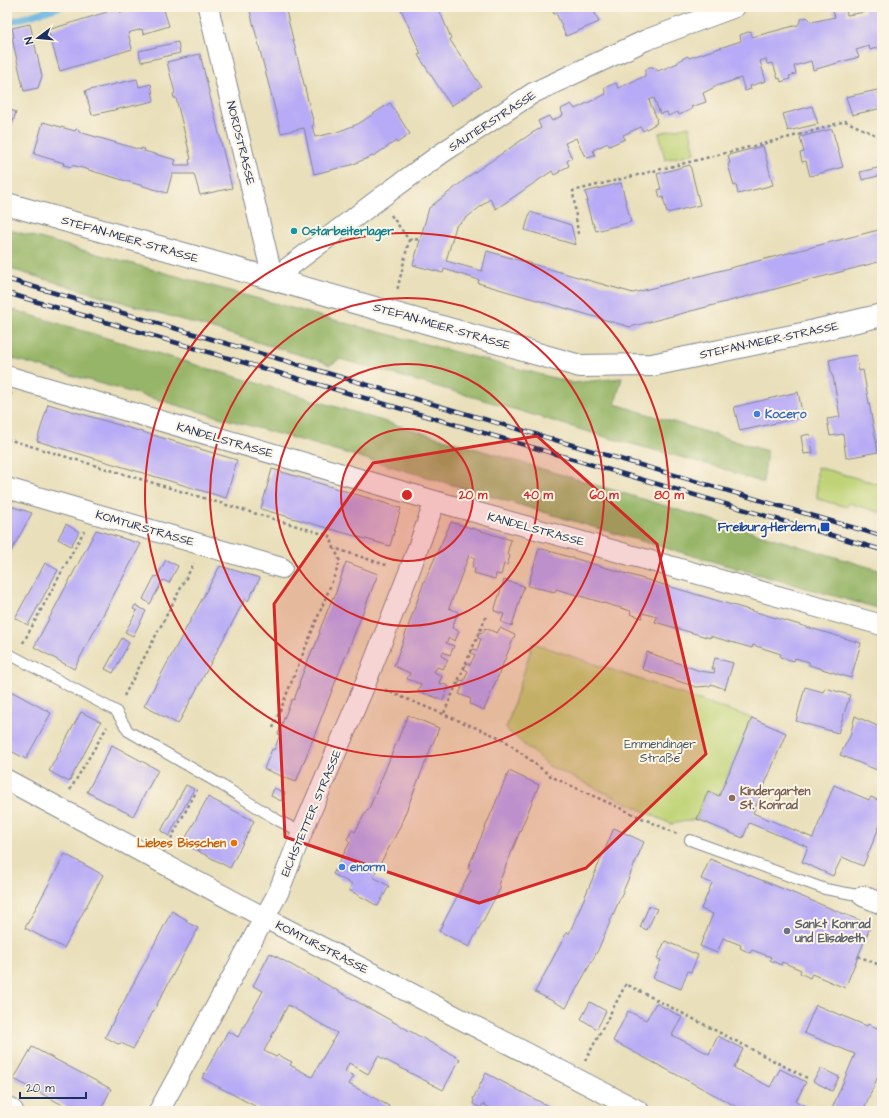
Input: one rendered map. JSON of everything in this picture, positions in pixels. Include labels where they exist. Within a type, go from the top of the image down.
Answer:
[{"type":"main road","name":"STEFAN-MEIER-STRASSE","points":[[7,204],[580,366],[652,365],[882,316]]},
{"type":"main road","points":[[7,1108],[12,1111]]},
{"type":"street","name":"NORDSTRASSE","points":[[208,7],[273,279]]},
{"type":"street","name":"SAUTIERSTRASSE","points":[[273,279],[442,153],[533,93],[646,40],[735,7]]},
{"type":"street","name":"KANDELSTRASSE","points":[[7,376],[435,501],[882,625]]},
{"type":"street","name":"KOMTURSTRASSE","points":[[7,488],[282,568]]},
{"type":"street","name":"EICHSTETTER STRASSE","points":[[159,1111],[278,893],[302,832],[366,682],[435,501]]},
{"type":"street","name":"KOMTURSTRASSE","points":[[7,780],[265,918],[640,1111]]},
{"type":"street","points":[[863,896],[882,904]]},
{"type":"lane","points":[[11,655],[116,711],[128,731],[205,775],[279,821],[302,832]]},
{"type":"lane","points":[[690,840],[825,889],[863,896]]},
{"type":"path","points":[[578,234],[573,191],[810,132],[845,121],[882,138]]},
{"type":"path","points":[[379,199],[409,240],[396,294]]},
{"type":"path","points":[[409,240],[420,239]]},
{"type":"path","points":[[7,439],[330,536],[340,562],[273,728]]},
{"type":"path","points":[[11,655],[94,514]]},
{"type":"path","points":[[60,808],[116,711],[204,546]]},
{"type":"path","points":[[334,548],[388,566],[408,575]]},
{"type":"path","points":[[444,713],[486,617]]},
{"type":"path","points":[[366,682],[444,713],[503,739],[552,777],[690,840]]},
{"type":"path","points":[[159,861],[205,775]]},
{"type":"path","points":[[858,956],[882,966]]},
{"type":"path","points":[[574,1078],[626,984],[809,1079]]},
{"type":"highlighted area","points":[[537,436],[657,544],[706,754],[586,868],[479,903],[285,837],[274,604],[373,463]]},
{"type":"green space","points":[[689,126],[695,153],[665,160],[659,133]]},
{"type":"green space","points":[[7,229],[349,324],[573,383],[622,378],[615,404],[767,451],[763,483],[718,467],[609,438],[340,359],[330,365],[321,361],[7,268]]},
{"type":"green space","points":[[7,308],[882,571],[882,609],[627,537],[356,456],[7,357]]},
{"type":"green space","points":[[817,467],[882,485],[882,513],[849,503],[847,507],[817,499]]},
{"type":"green space","name":"Emmendinger Straße","points":[[533,643],[752,718],[719,796],[708,791],[697,819],[671,824],[549,766],[506,729]]},
{"type":"building","points":[[129,7],[163,7],[169,26],[143,34],[142,29],[128,33],[132,49],[60,71],[48,30],[120,8],[121,13],[130,10]]},
{"type":"building","points":[[249,7],[285,7],[314,125],[312,126],[315,137],[337,132],[358,124],[390,103],[410,134],[397,143],[396,141],[375,155],[351,165],[314,174],[304,128],[281,133]]},
{"type":"building","points":[[400,7],[438,7],[451,38],[450,40],[481,86],[451,106],[418,55],[421,54]]},
{"type":"building","points":[[551,7],[592,7],[599,22],[566,36],[556,13],[554,14]]},
{"type":"building","points":[[864,7],[882,7],[882,46],[870,50],[869,46],[856,50],[859,57],[813,70],[811,61],[794,66],[796,74],[789,76],[790,79],[781,82],[780,78],[778,79],[773,63],[767,64],[766,59],[760,61],[766,81],[750,86],[751,89],[745,91],[741,78],[713,87],[703,93],[706,102],[691,107],[692,109],[679,115],[678,112],[668,116],[667,112],[660,114],[654,98],[649,100],[657,119],[657,123],[643,131],[641,127],[623,135],[625,139],[609,146],[608,143],[593,150],[595,156],[587,158],[576,138],[565,143],[572,158],[567,161],[569,166],[554,175],[552,171],[496,209],[490,199],[456,226],[446,261],[482,271],[487,251],[633,293],[882,229],[882,261],[630,327],[478,283],[479,280],[444,269],[443,273],[413,265],[429,208],[472,174],[541,128],[538,121],[549,116],[552,121],[563,115],[561,109],[571,104],[575,109],[606,94],[604,88],[616,83],[618,88],[645,76],[645,70],[649,67],[653,67],[658,71],[678,63],[678,61],[688,56],[689,58],[741,41],[740,35],[751,31],[752,37],[798,25],[801,19],[807,17],[812,22],[835,17],[833,11],[846,8],[847,15],[865,12]]},
{"type":"building","points":[[30,24],[42,76],[38,88],[24,91],[12,38],[14,37],[12,28]]},
{"type":"building","points":[[178,42],[180,53],[141,62],[139,51]]},
{"type":"building","points":[[200,54],[232,188],[200,195],[194,174],[172,174],[167,193],[72,165],[72,167],[63,165],[64,163],[34,154],[43,122],[75,131],[76,129],[79,130],[79,132],[141,150],[141,148],[145,149],[144,151],[176,160],[174,165],[190,165],[189,160],[191,159],[176,98],[174,98],[173,94],[175,93],[167,62]]},
{"type":"building","points":[[137,79],[139,87],[151,84],[154,101],[92,115],[85,91]]},
{"type":"building","points":[[877,90],[882,102],[882,108],[852,115],[846,97]]},
{"type":"building","points":[[812,106],[818,124],[788,131],[783,114]]},
{"type":"building","points":[[7,109],[16,112],[7,141]]},
{"type":"building","points":[[832,129],[843,167],[810,176],[806,161],[802,162],[800,153],[804,152],[800,137]]},
{"type":"building","points":[[763,146],[773,185],[738,194],[736,185],[734,186],[728,164],[730,163],[728,155]]},
{"type":"building","points":[[690,165],[700,205],[667,213],[663,197],[660,198],[658,190],[661,189],[657,174]]},
{"type":"building","points":[[882,167],[882,175],[862,180],[860,172]]},
{"type":"building","points":[[621,183],[631,222],[596,231],[592,223],[585,192]]},
{"type":"building","points":[[530,212],[571,225],[576,245],[525,230]]},
{"type":"building","points":[[856,355],[859,371],[863,370],[878,452],[846,458],[843,434],[830,436],[827,419],[840,417],[829,360]]},
{"type":"building","points":[[7,392],[12,393],[7,408]]},
{"type":"building","name":"Kocero","points":[[798,392],[803,417],[740,431],[734,407]]},
{"type":"building","points":[[48,404],[237,460],[226,498],[37,441]]},
{"type":"building","points":[[810,434],[813,453],[804,454],[801,436]]},
{"type":"building","points":[[272,469],[401,508],[390,546],[261,509]]},
{"type":"building","points":[[7,505],[32,513],[7,559]]},
{"type":"building","points":[[451,522],[511,540],[507,554],[510,556],[507,565],[504,564],[501,575],[496,574],[495,579],[474,573],[475,568],[472,567],[475,558],[469,555],[449,608],[458,612],[452,628],[459,631],[455,641],[449,638],[446,643],[454,646],[450,655],[443,652],[441,656],[448,660],[443,669],[437,667],[434,672],[442,676],[439,683],[449,686],[443,700],[418,691],[421,684],[407,679],[410,673],[394,666],[424,582]]},
{"type":"building","points":[[66,524],[79,532],[71,546],[58,539]]},
{"type":"building","points":[[96,530],[141,544],[74,669],[34,647]]},
{"type":"building","points":[[539,548],[861,643],[851,678],[809,665],[809,662],[795,658],[794,661],[780,657],[781,654],[753,645],[752,648],[710,636],[710,638],[655,622],[657,617],[643,613],[642,618],[630,614],[631,611],[556,589],[555,592],[528,586]]},
{"type":"building","points":[[166,560],[178,566],[169,583],[163,580],[150,604],[143,599],[155,576],[157,577]]},
{"type":"building","points":[[346,562],[378,574],[296,782],[264,769],[272,749],[274,750],[280,735],[278,734],[292,699],[294,700],[299,683],[320,633],[319,632],[333,597],[334,598]]},
{"type":"building","points":[[45,563],[58,570],[28,625],[15,618]]},
{"type":"building","points":[[220,566],[260,578],[248,601],[245,599],[178,724],[144,706]]},
{"type":"building","points":[[504,580],[524,586],[512,626],[501,622],[504,614],[494,611]]},
{"type":"building","points":[[135,605],[146,611],[133,636],[125,632],[137,611],[133,609]]},
{"type":"building","points":[[485,628],[497,633],[500,628],[515,635],[484,710],[470,704],[471,699],[459,694],[462,688],[458,686],[460,680],[464,681],[468,671],[464,669],[467,663],[470,665],[475,655],[471,653],[473,649],[477,650],[481,639],[478,638],[479,632],[483,633]]},
{"type":"building","points":[[122,638],[129,643],[113,673],[105,669]]},
{"type":"building","points":[[647,652],[700,671],[714,673],[715,669],[712,669],[715,658],[733,663],[725,689],[711,684],[710,686],[696,687],[642,669]]},
{"type":"building","points":[[805,687],[823,692],[825,688],[850,695],[838,733],[796,721]]},
{"type":"building","points":[[7,689],[51,713],[26,759],[7,749]]},
{"type":"building","points":[[81,712],[101,722],[69,782],[49,771]]},
{"type":"building","points":[[408,715],[439,728],[399,829],[373,877],[389,886],[378,906],[349,890],[352,884],[333,874],[350,842],[347,839],[352,830],[355,832],[367,810],[368,811]]},
{"type":"building","points":[[855,716],[882,728],[882,772],[840,755],[850,736]]},
{"type":"building","name":"Kindergarten St. Konrad","points":[[752,718],[786,733],[753,813],[813,838],[834,785],[869,800],[871,797],[882,802],[882,820],[863,866],[842,857],[833,876],[802,862],[808,847],[749,823],[743,838],[697,819],[708,791],[719,796]]},
{"type":"building","points":[[112,745],[158,770],[133,816],[87,792]]},
{"type":"building","points":[[509,771],[539,785],[498,885],[501,887],[469,947],[439,931],[471,870],[468,868]]},
{"type":"building","points":[[186,785],[194,789],[169,836],[161,831]]},
{"type":"building","points":[[274,788],[285,793],[281,801],[271,796]]},
{"type":"building","points":[[208,797],[254,821],[230,868],[183,843]]},
{"type":"building","points":[[614,828],[644,842],[598,950],[566,1008],[535,992],[567,932],[569,934]]},
{"type":"building","points":[[65,854],[103,875],[64,948],[25,928]]},
{"type":"building","name":"Sankt Konrad und Elisabeth","points":[[710,859],[871,925],[845,988],[812,974],[810,978],[800,973],[801,970],[782,962],[781,965],[770,960],[771,957],[752,950],[750,953],[740,948],[741,945],[723,938],[717,953],[700,946],[713,914],[701,909],[712,883],[701,879]]},
{"type":"building","points":[[649,906],[657,909],[647,930],[640,927]]},
{"type":"building","points":[[172,911],[187,920],[186,922],[198,928],[133,1049],[121,1043],[118,1044],[105,1037]]},
{"type":"building","points":[[665,941],[698,955],[691,972],[688,971],[681,989],[653,978],[661,960],[657,959]]},
{"type":"building","points":[[270,953],[460,1059],[443,1090],[378,1056],[368,1074],[349,1063],[345,1072],[354,1076],[349,1084],[389,1106],[386,1111],[264,1111],[202,1078],[228,1031],[238,1037],[263,991],[253,986]],"holes":[[[288,1005],[337,1033],[312,1077],[290,1065],[292,1062],[278,1055],[276,1057],[264,1051]]]},
{"type":"building","points":[[590,1002],[606,1011],[597,1029],[581,1019]]},
{"type":"building","points":[[656,1003],[682,1017],[672,1035],[709,1054],[718,1036],[743,1049],[734,1068],[770,1087],[780,1069],[806,1082],[796,1101],[815,1111],[745,1111],[613,1041],[628,1011],[646,1020]]},
{"type":"building","points":[[816,1005],[867,1026],[868,1024],[882,1030],[882,1067],[863,1111],[831,1111],[855,1054],[804,1033]]},
{"type":"building","points":[[32,1047],[111,1089],[100,1111],[74,1111],[14,1079]]},
{"type":"building","points":[[821,1068],[839,1077],[832,1091],[813,1081]]},
{"type":"building","points":[[486,1073],[557,1111],[495,1111],[483,1104],[481,1108],[473,1104],[473,1099]]},
{"type":"waterway","points":[[7,23],[59,7]]},
{"type":"railway","points":[[7,279],[882,536]]},
{"type":"railway","points":[[7,293],[882,550]]},
{"type":"place","name":"Ostarbeiterlager","points":[[294,231]]},
{"type":"place","name":"Kocero","points":[[757,414]]},
{"type":"place","name":"Freiburg-Herdern","points":[[825,527]]},
{"type":"place","name":"Kindergarten St. Konrad","points":[[732,798]]},
{"type":"place","name":"Liebes Bisschen","points":[[234,843]]},
{"type":"place","name":"enorm","points":[[342,867]]},
{"type":"place","name":"Sankt Konrad und Elisabeth","points":[[787,931]]}]
